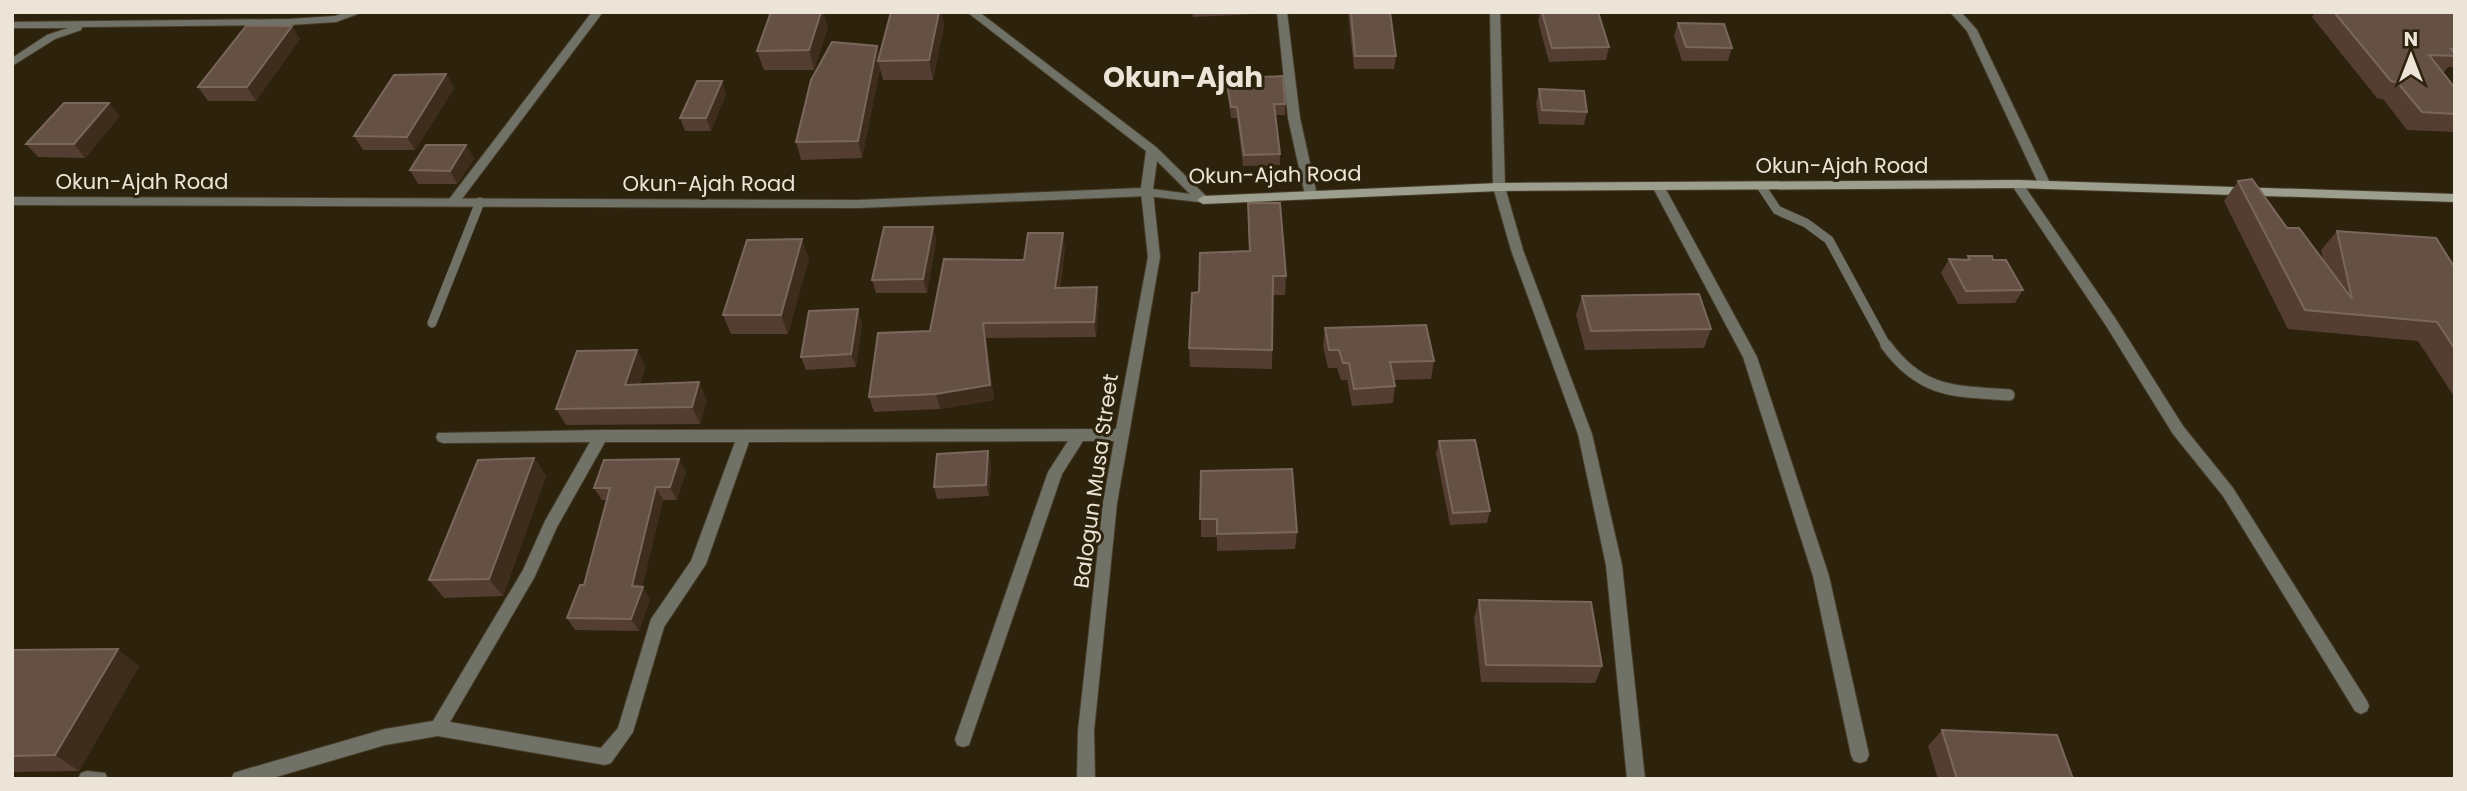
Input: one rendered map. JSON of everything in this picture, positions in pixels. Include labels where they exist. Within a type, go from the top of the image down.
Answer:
[{"type":"main road","name":"Okun-Ajah Road","points":[[1203,200],[1499,187],[2017,184],[2455,198]]},
{"type":"street","points":[[18,42],[91,23],[290,22],[336,19],[358,12]]},
{"type":"street","points":[[454,201],[598,12]]},
{"type":"street","points":[[972,12],[1153,150],[1203,200]]},
{"type":"street","points":[[1282,12],[1294,118],[1311,195]]},
{"type":"street","points":[[1495,12],[1499,187],[1517,250],[1585,435],[1614,565],[1636,779]]},
{"type":"street","points":[[1955,12],[1972,30],[2046,185]]},
{"type":"street","points":[[18,42],[51,37],[91,23]]},
{"type":"street","name":"Balogun Musa Street","points":[[1086,779],[1086,730],[1110,503],[1154,257],[1147,192],[1153,150]]},
{"type":"street","points":[[2017,184],[2110,321],[2178,430],[2228,492],[2361,706]]},
{"type":"street","points":[[1658,186],[1750,358],[1821,576],[1860,755]]},
{"type":"street","name":"Okun-Ajah Road","points":[[12,201],[858,204],[1147,192],[1203,200]]},
{"type":"street","points":[[963,738],[1055,472],[1079,435]]},
{"type":"street","points":[[443,437],[1122,435]]},
{"type":"street","points":[[438,729],[529,573],[550,525],[601,436]]},
{"type":"street","points":[[240,779],[385,737],[438,729],[606,757],[625,732],[657,624],[698,564],[744,436]]},
{"type":"street","points":[[87,779],[99,779]]},
{"type":"lane","points":[[1761,186],[1777,211],[1806,223],[1829,240],[1888,348],[1914,374],[1942,390],[2009,395]]},
{"type":"lane","points":[[432,323],[480,202]]},
{"type":"building","points":[[771,12],[821,12],[809,50],[757,51]]},
{"type":"building","points":[[891,12],[939,12],[929,60],[878,61]]},
{"type":"building","points":[[1351,12],[1390,12],[1396,56],[1355,56]]},
{"type":"building","points":[[1542,12],[1598,12],[1609,47],[1552,48]]},
{"type":"building","points":[[2334,12],[2455,12],[2455,49],[2451,49],[2455,56],[2429,55],[2455,88],[2455,114],[2422,112],[2398,83],[2391,81]]},
{"type":"building","points":[[1678,23],[1724,24],[1732,48],[1686,47]]},
{"type":"building","points":[[246,26],[292,26],[247,87],[198,87]]},
{"type":"building","points":[[832,42],[877,46],[858,141],[796,142],[811,80]]},
{"type":"building","points":[[446,74],[407,137],[354,136],[394,75]]},
{"type":"building","points":[[1283,76],[1285,104],[1274,104],[1280,154],[1244,155],[1237,107],[1231,107],[1226,79]]},
{"type":"building","points":[[697,81],[722,81],[706,118],[680,118]]},
{"type":"building","points":[[1539,89],[1584,91],[1587,112],[1542,110]]},
{"type":"building","points":[[64,103],[109,103],[74,144],[26,144]]},
{"type":"building","points":[[426,145],[466,145],[450,171],[410,170]]},
{"type":"building","points":[[2252,179],[2287,228],[2299,228],[2352,299],[2337,231],[2436,238],[2455,268],[2455,349],[2437,322],[2305,310],[2238,181]]},
{"type":"building","points":[[1248,203],[1280,203],[1286,276],[1273,276],[1272,350],[1189,348],[1192,293],[1199,292],[1200,253],[1250,251]]},
{"type":"building","points":[[884,227],[933,227],[923,279],[872,280]]},
{"type":"building","points":[[1028,233],[1063,233],[1055,288],[1097,287],[1094,322],[983,323],[990,385],[936,394],[869,397],[878,333],[930,331],[944,259],[1024,260]]},
{"type":"building","points":[[802,239],[781,315],[723,315],[747,240]]},
{"type":"building","points":[[1968,256],[1992,256],[1993,260],[2006,260],[2023,290],[1966,291],[1949,259],[1970,260]]},
{"type":"building","points":[[1699,294],[1711,329],[1591,331],[1582,296]]},
{"type":"building","points":[[858,309],[851,354],[801,357],[809,311]]},
{"type":"building","points":[[1426,325],[1434,361],[1390,362],[1395,386],[1354,389],[1349,363],[1343,363],[1339,350],[1329,350],[1325,328]]},
{"type":"building","points":[[637,350],[625,385],[699,382],[692,407],[556,409],[577,351]]},
{"type":"building","points":[[1475,440],[1490,511],[1453,513],[1439,441]]},
{"type":"building","points":[[988,451],[986,485],[934,487],[937,454]]},
{"type":"building","points":[[534,458],[489,579],[429,580],[478,460]]},
{"type":"building","points":[[679,459],[670,487],[656,487],[632,586],[643,587],[631,619],[567,618],[580,585],[584,585],[610,488],[594,488],[604,460]]},
{"type":"building","points":[[1292,469],[1297,532],[1217,534],[1217,519],[1200,519],[1201,471]]},
{"type":"building","points":[[1479,600],[1591,602],[1602,666],[1486,665]]},
{"type":"building","points":[[118,649],[55,755],[12,756],[12,650]]},
{"type":"building","points":[[1942,730],[2057,735],[2073,779],[1957,779]]},
{"type":"district","name":"Okun-Ajah","points":[[1183,77]]}]
